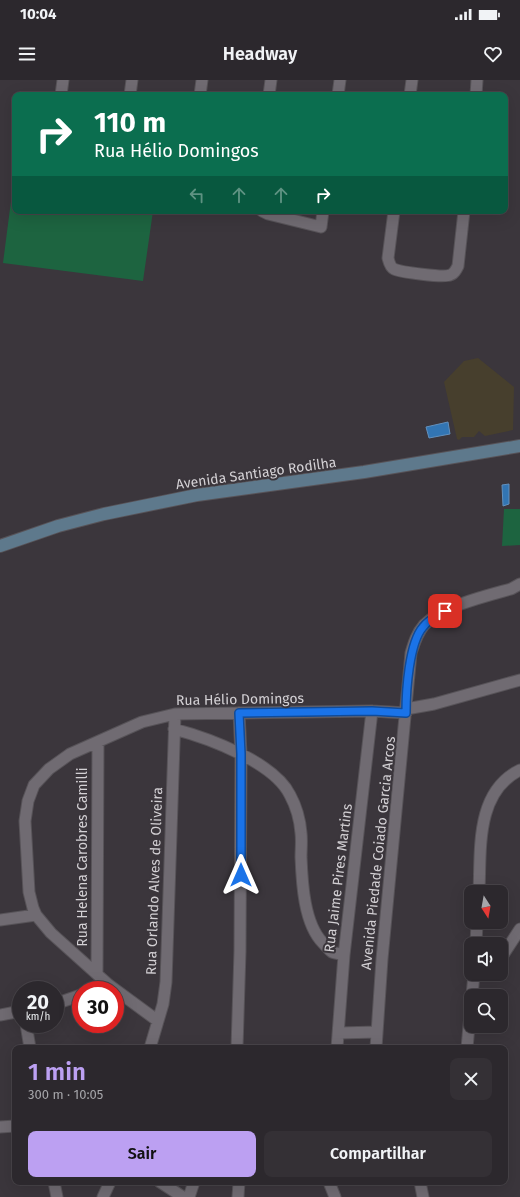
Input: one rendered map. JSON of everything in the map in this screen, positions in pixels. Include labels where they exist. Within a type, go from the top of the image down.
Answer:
[{"type":"main road","name":"Avenida Santiago Rodilha","points":[[0,546],[58,526],[104,514],[197,495],[364,472],[520,446]]},
{"type":"street","points":[[61,92],[63,80]]},
{"type":"street","points":[[130,92],[132,80]]},
{"type":"street","points":[[200,92],[202,80]]},
{"type":"street","points":[[269,92],[271,80]]},
{"type":"street","points":[[338,92],[340,80]]},
{"type":"street","points":[[410,92],[412,80]]},
{"type":"street","points":[[476,92],[477,80]]},
{"type":"street","points":[[268,214],[321,226],[323,214]]},
{"type":"street","points":[[394,214],[388,258],[390,265],[393,268],[403,271],[443,277],[455,272],[460,257],[464,214]]},
{"type":"street","name":"Avenida Piedade Coiado Garcia Arcos","points":[[376,1045],[383,951],[411,652],[417,635],[424,625],[445,611],[511,589],[520,584]]},
{"type":"street","name":"Rua Hélio Domingos","points":[[36,915],[29,892],[27,877],[25,821],[28,801],[34,785],[49,769],[70,754],[142,722],[175,714],[406,711],[520,680]]},
{"type":"street","name":"Rua Jaime Pires Martins","points":[[337,1045],[344,955],[372,711]]},
{"type":"street","points":[[237,1045],[240,951],[241,754],[239,713]]},
{"type":"street","name":"Rua Orlando Alves de Oliveira","points":[[151,1045],[163,1004],[166,982],[175,714]]},
{"type":"street","points":[[174,729],[205,738],[241,754],[269,771],[281,782],[290,794],[298,815],[301,833],[301,858],[304,890],[312,928],[320,940],[331,951],[344,955]]},
{"type":"street","name":"Rua Helena Carobres Camilli","points":[[97,973],[98,742]]},
{"type":"street","points":[[479,885],[482,828],[491,797],[501,783],[511,774],[520,770]]},
{"type":"street","points":[[0,920],[36,915],[51,933],[105,981]]},
{"type":"street","points":[[508,945],[520,929]]},
{"type":"street","points":[[124,996],[158,1021]]},
{"type":"street","points":[[0,1015],[12,1013]]},
{"type":"street","points":[[339,1033],[377,1032]]},
{"type":"street","points":[[28,1033],[30,1045]]},
{"type":"street","points":[[467,1045],[468,1033]]},
{"type":"street","points":[[0,1126],[12,1126]]},
{"type":"street","points":[[55,1185],[57,1197]]},
{"type":"street","points":[[103,1197],[109,1185]]},
{"type":"street","points":[[165,1185],[183,1197]]},
{"type":"street","points":[[189,1197],[193,1185]]},
{"type":"street","points":[[238,1197],[239,1185]]},
{"type":"street","points":[[330,1185],[335,1197]]},
{"type":"street","points":[[421,1185],[423,1197]]},
{"type":"shaded area","points":[[478,358],[514,387],[513,430],[485,436],[479,431],[474,437],[462,437],[459,440],[457,439],[444,382],[464,361]]},
{"type":"green space","points":[[12,193],[12,214],[153,214],[143,281],[3,263]]},
{"type":"green space","points":[[504,509],[520,509],[520,545],[502,546]]},
{"type":"water","points":[[448,422],[450,434],[429,438],[426,427]]},
{"type":"water","points":[[509,484],[509,504],[503,506],[502,485]]},
{"type":"route","points":[[241,875],[241,754],[239,713],[372,711],[406,713],[411,652],[417,635],[424,625],[445,611]]}]
